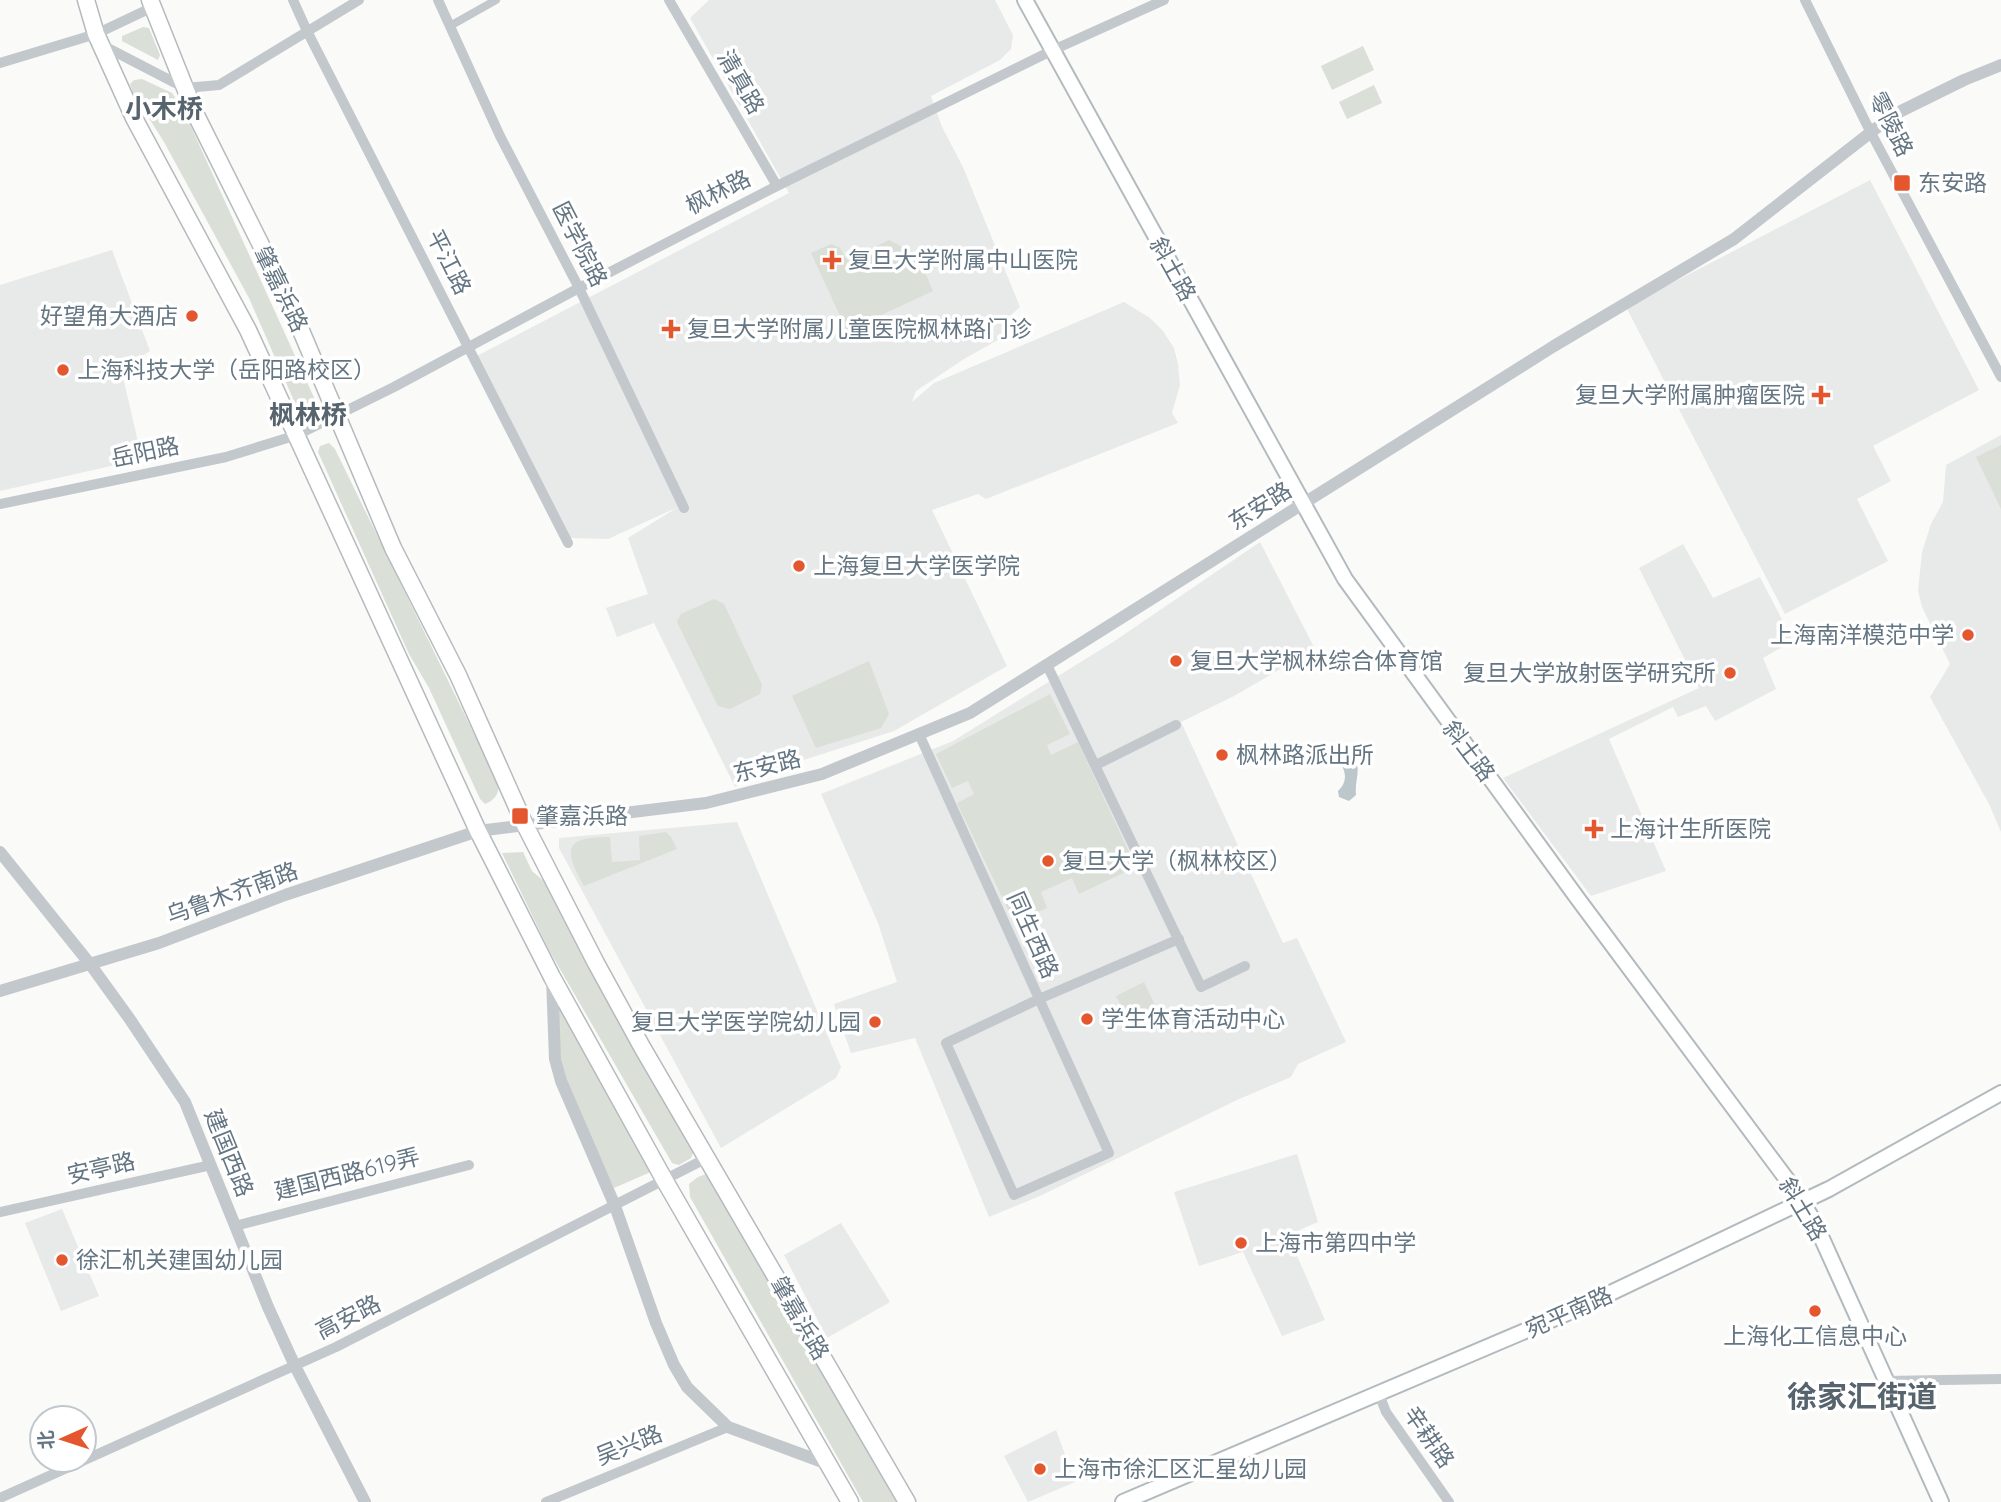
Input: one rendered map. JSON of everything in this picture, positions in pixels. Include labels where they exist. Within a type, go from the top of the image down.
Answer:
[{"type":"main road","name":"肇嘉浜路","points":[[86,0],[98,39],[134,118],[248,330],[478,831],[552,977],[665,1181],[850,1502]]},
{"type":"main road","name":"斜土路","points":[[1025,0],[1345,579],[1814,1221],[1941,1502]]},
{"type":"main road","name":"肇嘉浜路","points":[[151,3],[185,88],[225,175],[286,295],[393,548],[458,675],[525,825],[596,963],[906,1502]]},
{"type":"main road","name":"宛平南路","points":[[1123,1502],[1579,1308],[1802,1202],[2001,1093]]},
{"type":"street","name":"平江路","points":[[293,0],[568,542]]},
{"type":"street","points":[[98,39],[185,88],[219,85],[359,0]]},
{"type":"street","name":"医学院路","points":[[438,0],[500,136],[579,288],[684,508]]},
{"type":"street","points":[[450,26],[496,0]]},
{"type":"street","name":"清真路","points":[[669,0],[777,186]]},
{"type":"street","name":"枫林路","points":[[297,435],[777,186],[1051,51],[1164,0]]},
{"type":"street","name":"零陵路","points":[[1804,0],[1870,131],[2001,377]]},
{"type":"street","points":[[0,63],[98,39],[151,3]]},
{"type":"street","name":"东安路","points":[[478,831],[706,803],[822,774],[970,713],[1554,346],[1734,239],[1893,115],[2001,65]]},
{"type":"street","name":"岳阳路","points":[[0,504],[226,457],[297,435]]},
{"type":"street","points":[[1047,665],[1201,987],[1245,966]]},
{"type":"street","points":[[1096,765],[1177,725]]},
{"type":"street","name":"同生西路","points":[[919,734],[1109,1153],[1014,1195],[946,1043],[1039,999]]},
{"type":"street","name":"乌鲁木齐南路","points":[[0,991],[159,943],[285,895],[478,831]]},
{"type":"street","name":"建国西路","points":[[0,852],[130,1018],[185,1102],[268,1307],[295,1366],[365,1502]]},
{"type":"street","points":[[1039,999],[1178,939]]},
{"type":"street","name":"肇嘉浜路","points":[[552,977],[555,1059],[561,1081],[615,1206],[656,1323],[674,1365],[687,1387],[728,1427],[828,1464]]},
{"type":"street","name":"高安路","points":[[0,1498],[295,1366],[708,1158]]},
{"type":"street","name":"安亭路","points":[[0,1212],[211,1165]]},
{"type":"street","name":"建国西路619弄","points":[[235,1226],[469,1165]]},
{"type":"street","points":[[1885,1381],[2001,1379]]},
{"type":"street","name":"辛耕路","points":[[1379,1394],[1386,1412],[1449,1502]]},
{"type":"street","name":"吴兴路","points":[[546,1502],[728,1427]]},
{"type":"shaded area","points":[[709,0],[995,0],[1013,35],[1011,49],[1000,60],[931,96],[1020,307],[1008,318],[1007,335],[916,391],[912,402],[934,383],[1124,302],[1150,318],[1163,331],[1174,348],[1180,385],[1172,413],[1178,423],[986,499],[978,494],[932,510],[1007,666],[894,731],[757,775],[735,787],[654,623],[617,637],[606,608],[648,594],[628,538],[678,507],[608,539],[570,538],[477,356],[789,193],[690,18]]},
{"type":"shaded area","points":[[143,27],[149,28],[160,55],[158,60],[122,41],[122,36]]},
{"type":"shaded area","points":[[1363,46],[1374,70],[1332,90],[1321,66]]},
{"type":"shaded area","points":[[142,79],[172,93],[183,109],[316,402],[314,408],[298,410],[249,298],[164,142],[133,93],[130,84],[134,80]]},
{"type":"shaded area","points":[[1374,85],[1382,103],[1347,119],[1339,102]]},
{"type":"shaded area","name":"复旦大学附属肿瘤医院","points":[[1870,180],[1979,390],[1873,446],[1891,481],[1857,499],[1888,561],[1785,614],[1626,307]]},
{"type":"shaded area","points":[[889,240],[917,254],[933,291],[847,331],[811,253],[831,244],[840,248],[847,260]]},
{"type":"shaded area","name":"上海科技大学（岳阳路校区）","points":[[112,250],[150,351],[131,363],[123,377],[142,459],[0,491],[0,285]]},
{"type":"shaded area","name":"上海南洋模范中学","points":[[2001,435],[2001,832],[1989,804],[1930,697],[1950,664],[1922,607],[1918,591],[1922,552],[1931,524],[1943,502],[1946,465]]},
{"type":"shaded area","points":[[329,443],[335,449],[499,785],[495,797],[485,804],[480,799],[429,688],[409,654],[318,452],[320,446]]},
{"type":"shaded area","points":[[2001,445],[2001,509],[1976,457]]},
{"type":"shaded area","name":"复旦大学（枫林校区）","points":[[1260,542],[1315,649],[1234,696],[1181,722],[1283,943],[1297,938],[1346,1042],[1298,1064],[1291,1077],[1237,1100],[1040,1196],[989,1217],[915,1038],[851,1053],[834,1004],[897,982],[878,923],[821,794],[953,741],[1113,642]]},
{"type":"shaded area","points":[[1683,544],[1713,598],[1760,577],[1793,641],[1763,658],[1776,689],[1715,721],[1706,706],[1678,717],[1673,707],[1609,739],[1666,871],[1591,896],[1503,778],[1699,688],[1639,568]]},
{"type":"shaded area","points":[[714,599],[724,604],[762,685],[760,694],[730,709],[718,706],[677,622],[681,614]]},
{"type":"shaded area","points":[[869,661],[889,714],[881,728],[816,748],[792,696]]},
{"type":"shaded area","points":[[1050,694],[1070,734],[1047,745],[1051,755],[1078,742],[1136,867],[1079,894],[1072,878],[1041,892],[1047,908],[1014,922],[957,803],[974,794],[968,781],[952,788],[936,754]]},
{"type":"shaded area","points":[[1348,750],[1353,756],[1358,772],[1356,795],[1349,801],[1339,797],[1338,791],[1344,783],[1345,775],[1336,759],[1337,754]]},
{"type":"shaded area","points":[[737,822],[841,1067],[836,1078],[721,1148],[559,848],[559,838]]},
{"type":"shaded area","points":[[666,832],[677,849],[584,886],[571,854],[576,843],[584,839],[610,837],[612,862],[640,860],[639,836]]},
{"type":"shaded area","points":[[523,852],[532,871],[546,883],[582,956],[695,1148],[691,1158],[679,1165],[672,1163],[549,950],[502,853]]},
{"type":"shaded area","points":[[1144,982],[1160,1016],[1132,1030],[1116,996]]},
{"type":"shaded area","points":[[558,998],[653,1171],[614,1188],[582,1122],[569,1087],[558,1039]]},
{"type":"shaded area","name":"上海市第四中学","points":[[1297,1154],[1318,1222],[1288,1235],[1325,1320],[1282,1336],[1243,1252],[1199,1266],[1174,1192]]},
{"type":"shaded area","points":[[706,1174],[716,1182],[896,1502],[863,1502],[690,1197],[689,1184]]},
{"type":"shaded area","name":"徐汇机关建国幼儿园","points":[[62,1209],[99,1296],[61,1311],[25,1223]]},
{"type":"shaded area","points":[[841,1223],[890,1302],[827,1338],[784,1255]]},
{"type":"shaded area","name":"上海市徐汇区汇星幼儿园","points":[[1056,1430],[1075,1482],[1028,1502],[1004,1456]]},
{"type":"place","name":"东安路","points":[[1902,183]]},
{"type":"place","name":"复旦大学附属中山医院","points":[[832,260]]},
{"type":"place","name":"好望角大酒店","points":[[192,316]]},
{"type":"place","name":"复旦大学附属儿童医院枫林路门诊","points":[[671,329]]},
{"type":"place","name":"上海科技大学（岳阳路校区）","points":[[63,370]]},
{"type":"place","name":"复旦大学附属肿瘤医院","points":[[1821,395]]},
{"type":"place","name":"上海复旦大学医学院","points":[[799,566]]},
{"type":"place","name":"上海南洋模范中学","points":[[1968,635]]},
{"type":"place","name":"复旦大学枫林综合体育馆","points":[[1176,661]]},
{"type":"place","name":"复旦大学放射医学研究所","points":[[1730,673]]},
{"type":"place","name":"枫林路派出所","points":[[1222,755]]},
{"type":"place","name":"肇嘉浜路","points":[[520,816]]},
{"type":"place","name":"上海计生所医院","points":[[1594,829]]},
{"type":"place","name":"复旦大学（枫林校区）","points":[[1048,861]]},
{"type":"place","name":"学生体育活动中心","points":[[1087,1019]]},
{"type":"place","name":"复旦大学医学院幼儿园","points":[[875,1022]]},
{"type":"place","name":"上海市第四中学","points":[[1241,1243]]},
{"type":"place","name":"徐汇机关建国幼儿园","points":[[62,1260]]},
{"type":"place","name":"上海化工信息中心","points":[[1815,1311]]},
{"type":"place","name":"上海市徐汇区汇星幼儿园","points":[[1040,1469]]},
{"type":"district","name":"小木桥","points":[[164,109]]},
{"type":"district","name":"枫林桥","points":[[308,415]]},
{"type":"district","name":"徐家汇街道","points":[[1862,1397]]}]
